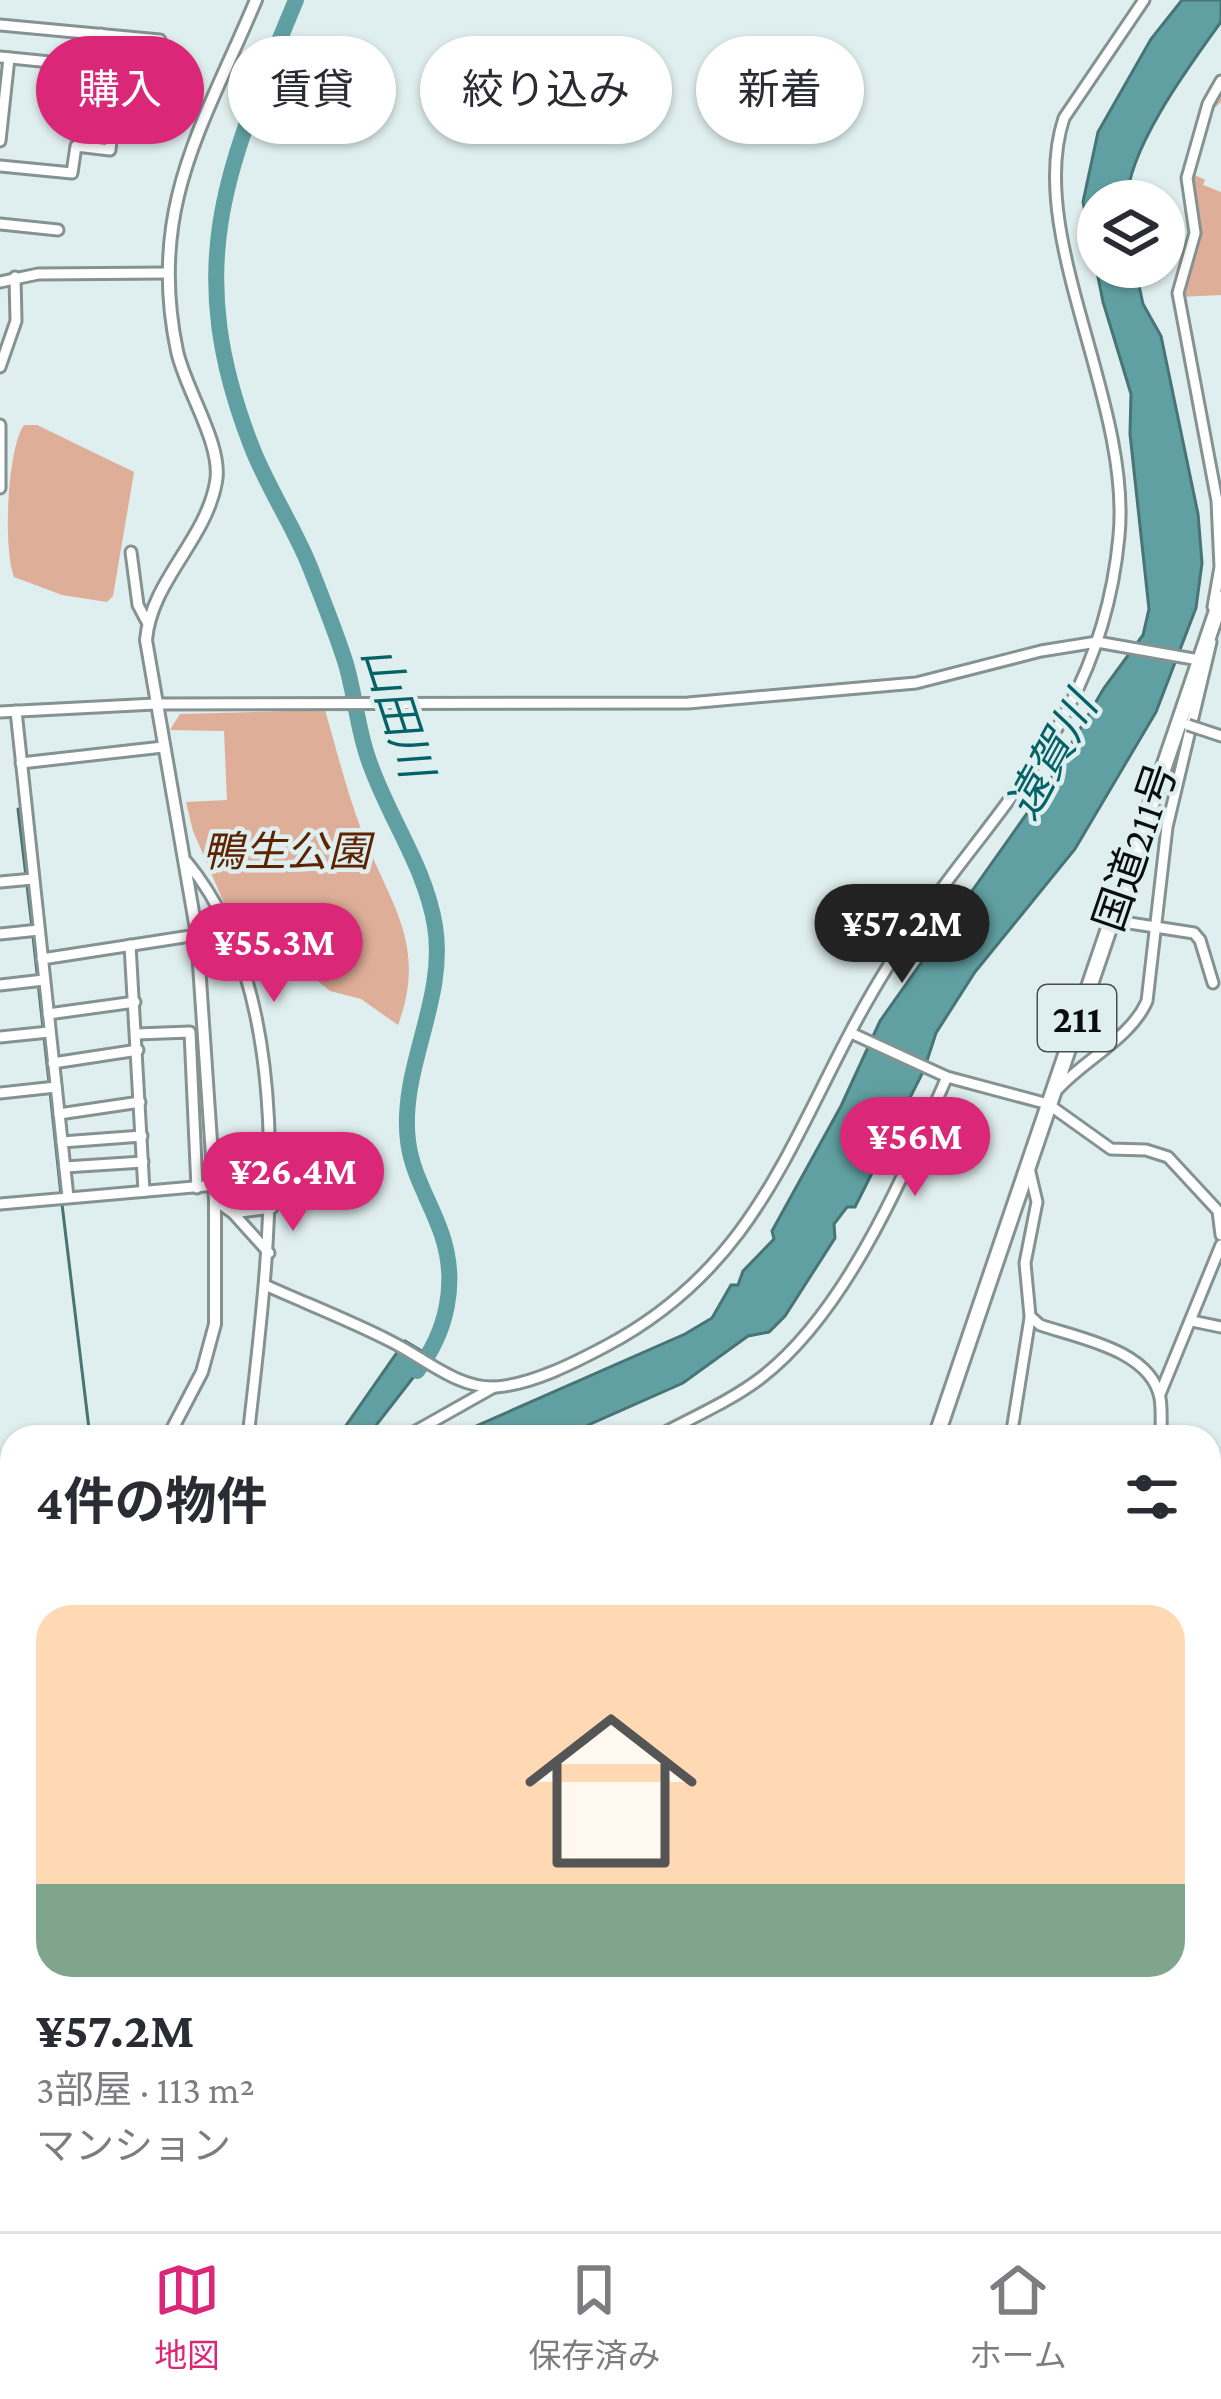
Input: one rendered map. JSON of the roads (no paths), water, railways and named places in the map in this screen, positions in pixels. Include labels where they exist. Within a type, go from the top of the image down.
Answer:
[{"type":"highway","name":"国道211号","points":[[940,1425],[1110,920],[1183,723],[1195,659],[1221,599]]},
{"type":"main road","points":[[174,1425],[202,1372],[215,1324],[215,1194],[196,935],[187,862],[155,704],[147,622],[206,510],[217,467],[185,383],[166,273],[176,194],[205,113],[256,0]]},
{"type":"street","points":[[427,1425],[494,1387],[590,1354],[678,1302],[718,1262],[769,1192],[887,967],[1044,754],[1097,642],[1114,580],[1120,531],[1111,416],[1061,226],[1057,140],[1064,118],[1144,0]]},
{"type":"street","points":[[0,25],[121,36]]},
{"type":"street","points":[[0,141],[4,58],[36,61]]},
{"type":"street","points":[[1050,1100],[1082,1063],[1137,1020],[1150,990],[1167,827],[1210,658],[1220,567],[1216,501],[1178,293],[1195,233],[1187,178],[1208,104],[1221,81]]},
{"type":"street","points":[[0,166],[72,173],[76,146],[110,150],[111,144]]},
{"type":"street","points":[[0,224],[58,230]]},
{"type":"street","points":[[0,282],[16,277],[166,273]]},
{"type":"street","points":[[0,367],[16,320],[16,277]]},
{"type":"street","points":[[0,425],[0,488]]},
{"type":"street","points":[[130,552],[138,605],[147,622]]},
{"type":"street","points":[[0,712],[155,704],[688,703],[916,682],[1097,642],[1195,659]]},
{"type":"street","points":[[16,712],[68,1197]]},
{"type":"street","points":[[1183,723],[1221,736]]},
{"type":"street","points":[[21,763],[164,747]]},
{"type":"street","points":[[187,862],[210,895],[250,1001],[260,1045],[273,1180],[249,1425]]},
{"type":"street","points":[[0,882],[33,879]]},
{"type":"street","points":[[1110,920],[1194,933],[1213,983]]},
{"type":"street","points":[[0,934],[39,930]]},
{"type":"street","points":[[42,959],[196,935]]},
{"type":"street","points":[[130,945],[144,1191]]},
{"type":"street","points":[[0,985],[44,980]]},
{"type":"street","points":[[48,1014],[135,1002]]},
{"type":"street","points":[[0,1037],[50,1032]]},
{"type":"street","points":[[137,1034],[190,1032],[197,1188]]},
{"type":"street","points":[[853,1034],[945,1076],[1050,1100],[1111,1149],[1146,1150],[1168,1157],[1218,1211],[1221,1234]]},
{"type":"street","points":[[53,1063],[138,1050]]},
{"type":"street","points":[[677,1425],[763,1376],[811,1325],[855,1262],[910,1159],[945,1076]]},
{"type":"street","points":[[0,1094],[56,1088]]},
{"type":"street","points":[[58,1114],[140,1102]]},
{"type":"street","points":[[62,1142],[142,1136]]},
{"type":"street","points":[[64,1167],[143,1162]]},
{"type":"street","points":[[1013,1425],[1030,1316],[1024,1263],[1037,1202],[1028,1164]]},
{"type":"street","points":[[215,1194],[273,1180]]},
{"type":"street","points":[[0,1204],[197,1188],[215,1194],[261,1249],[269,1252]]},
{"type":"street","points":[[233,1213],[272,1208]]},
{"type":"street","points":[[1161,1425],[1160,1394],[1221,1245]]},
{"type":"street","points":[[265,1285],[389,1340],[460,1380],[494,1387]]},
{"type":"street","points":[[1030,1316],[1040,1325],[1133,1360],[1160,1394]]},
{"type":"street","points":[[1192,1321],[1221,1327]]},
{"type":"water","points":[[1182,0],[1221,0],[1221,22],[1149,132],[1130,180],[1088,180],[1098,132],[1151,39]]},
{"type":"water","points":[[1100,288],[1140,288],[1161,336],[1198,514],[1202,563],[1196,608],[1156,712],[1075,849],[975,972],[936,1033],[924,1070],[855,1207],[847,1207],[834,1224],[835,1238],[785,1316],[769,1332],[748,1336],[683,1383],[588,1425],[478,1425],[712,1318],[731,1285],[738,1285],[743,1271],[774,1239],[772,1231],[841,1106],[880,1021],[1047,785],[1104,688],[1143,635],[1149,609],[1130,434],[1131,394]]},
{"type":"water","points":[[405,1341],[430,1356],[376,1425],[346,1425]]},
{"type":"waterway","name":"山田川","points":[[296,0],[233,166],[216,269],[219,323],[230,381],[251,445],[328,614],[368,758],[423,882],[435,926],[435,981],[410,1087],[408,1141],[447,1253],[449,1289],[436,1340],[417,1371]]},
{"type":"waterway","points":[[18,809],[32,927]]},
{"type":"waterway","points":[[33,936],[43,1028]]},
{"type":"waterway","points":[[44,1037],[49,1082]]},
{"type":"waterway","points":[[50,1091],[61,1195]]},
{"type":"waterway","points":[[62,1204],[89,1425]]},
{"type":"water label","name":"遠賀川","points":[[1052,756]]},
{"type":"park label","name":"鴨生公園","points":[[286,851]]}]
